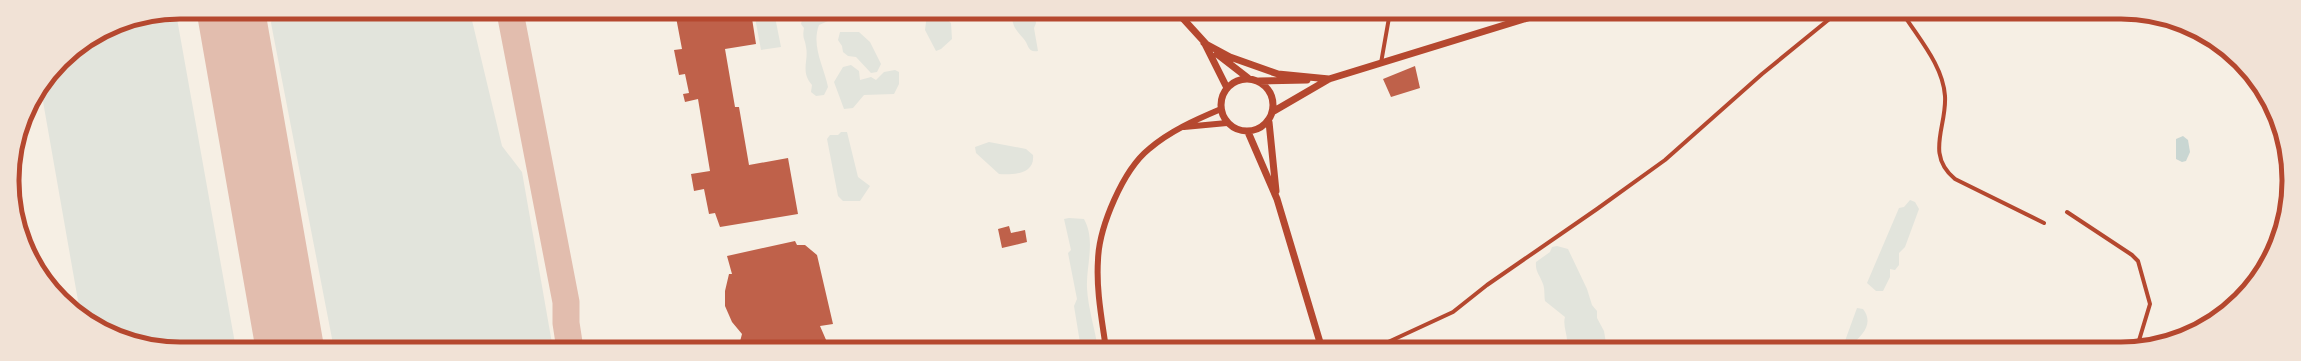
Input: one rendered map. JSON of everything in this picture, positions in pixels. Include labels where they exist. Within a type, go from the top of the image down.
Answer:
[{"type":"main road","points":[[1183,19],[1204,43],[1248,78],[1259,81],[1329,79]]},
{"type":"main road","points":[[1274,111],[1329,79],[1525,19]]},
{"type":"main road","points":[[1204,43],[1230,57],[1278,74],[1329,79]]},
{"type":"main road","points":[[1204,43],[1227,88]]},
{"type":"main road","points":[[1248,78],[1237,81],[1227,88],[1221,99],[1221,109],[1227,123],[1237,130],[1248,132],[1260,129],[1269,122],[1274,111],[1274,99],[1268,88],[1259,81]]},
{"type":"main road","points":[[1269,122],[1276,199]]},
{"type":"main road","points":[[1248,132],[1276,199],[1320,342]]},
{"type":"street","points":[[1381,64],[1389,19]]},
{"type":"street","points":[[1387,342],[1453,312],[1487,285],[1598,209],[1665,160],[1762,74],[1829,19]]},
{"type":"street","points":[[1907,19],[1933,60],[1944,87],[1945,98],[1938,146],[1940,159],[1946,171],[1955,179],[2044,223]]},
{"type":"street","points":[[1105,342],[1098,260],[1107,217],[1119,190],[1134,165],[1148,149],[1179,128],[1221,109]]},
{"type":"street","points":[[1179,128],[1227,123]]},
{"type":"street","points":[[2067,212],[2132,255],[2138,261],[2150,304],[2139,341]]},
{"type":"shaded area","points":[[177,19],[235,342],[170,342],[149,339],[119,330],[91,315],[79,306],[42,98],[52,82],[66,66],[91,46],[119,31],[149,22]]},
{"type":"shaded area","points":[[272,19],[472,19],[502,146],[522,172],[552,342],[333,342],[271,23]]},
{"type":"shaded area","points":[[755,19],[775,19],[781,47],[761,50]]},
{"type":"shaded area","points":[[802,19],[829,19],[828,21],[819,25],[816,41],[828,87],[824,95],[816,96],[811,92],[812,85],[806,75],[807,52],[803,36],[804,28],[801,24]]},
{"type":"shaded area","points":[[925,19],[946,19],[951,23],[952,39],[941,49],[936,51],[925,30]]},
{"type":"shaded area","points":[[1012,19],[1035,19],[1036,23],[1034,28],[1038,51],[1032,51],[1030,49],[1013,24]]},
{"type":"shaded area","points":[[840,32],[859,32],[870,42],[881,64],[877,72],[871,73],[856,57],[848,56],[843,52],[842,46],[838,40]]},
{"type":"shaded area","points":[[851,65],[859,71],[860,80],[871,77],[876,80],[884,72],[895,70],[899,72],[899,84],[894,94],[864,95],[853,108],[844,109],[834,82],[843,67]]},
{"type":"shaded area","points":[[841,132],[847,132],[858,177],[870,186],[860,201],[843,201],[838,196],[827,139],[830,135],[838,135]]},
{"type":"shaded area","points":[[2183,136],[2188,140],[2190,152],[2186,161],[2182,162],[2176,159],[2176,139]]},
{"type":"shaded area","points":[[989,142],[1026,149],[1033,155],[1031,166],[1022,172],[999,174],[976,153],[975,147]]},
{"type":"shaded area","points":[[1910,200],[1915,202],[1919,209],[1905,247],[1899,253],[1899,265],[1895,270],[1890,269],[1890,277],[1883,291],[1876,291],[1867,283],[1899,208],[1904,207]]},
{"type":"shaded area","points":[[1064,219],[1084,219],[1088,227],[1090,253],[1087,288],[1097,342],[1080,342],[1074,306],[1077,299],[1068,253],[1071,250]]},
{"type":"shaded area","points":[[1557,246],[1568,249],[1587,289],[1592,305],[1597,311],[1597,318],[1604,331],[1606,342],[1567,342],[1564,325],[1565,317],[1545,301],[1544,286],[1537,271],[1536,265],[1536,262],[1550,252],[1552,247]]},
{"type":"shaded area","points":[[1857,308],[1863,309],[1867,319],[1866,328],[1854,342],[1845,342]]},
{"type":"building","points":[[676,19],[752,19],[756,44],[725,49],[735,107],[739,107],[749,165],[788,158],[798,214],[720,227],[715,213],[709,214],[704,189],[694,191],[691,174],[710,171],[698,99],[685,102],[683,94],[689,93],[685,74],[679,75],[674,50],[682,49]]},
{"type":"building","points":[[1415,66],[1420,88],[1391,97],[1383,79]]},
{"type":"building","points":[[1009,226],[1011,233],[1025,230],[1027,242],[1002,248],[998,229]]},
{"type":"building","points":[[795,241],[797,245],[805,245],[817,255],[833,324],[820,326],[827,342],[740,342],[742,334],[732,322],[725,306],[725,291],[729,274],[732,274],[727,256]]},
{"type":"taxiway","points":[[511,19],[566,302],[566,323],[569,342]]},
{"type":"runway","points":[[232,19],[289,342]]}]
